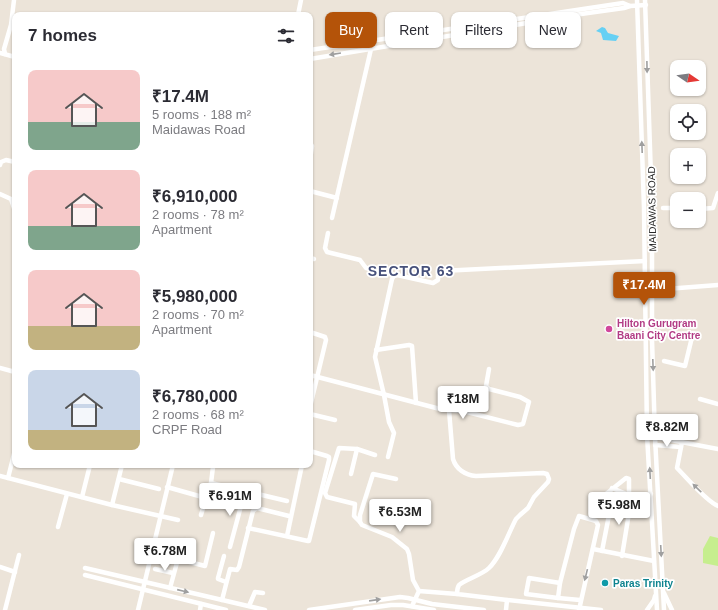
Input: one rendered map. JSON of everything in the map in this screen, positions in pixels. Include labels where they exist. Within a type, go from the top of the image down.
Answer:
[{"type":"street","points":[[13,12],[14,0]]},
{"type":"street","points":[[299,12],[301,0]]},
{"type":"street","name":"MAIDAWAS ROAD","points":[[637,0],[645,262],[648,435],[657,610]]},
{"type":"street","points":[[313,50],[624,2],[630,6]]},
{"type":"street","points":[[313,59],[637,6],[645,2]]},
{"type":"street","name":"MAIDAWAS ROAD","points":[[645,2],[653,290],[652,339],[655,445],[664,610]]},
{"type":"street","points":[[12,17],[11,25],[2,53],[12,56]]},
{"type":"street","points":[[332,218],[371,49]]},
{"type":"street","points":[[0,165],[1,162],[6,160],[12,161]]},
{"type":"street","points":[[313,192],[336,198]]},
{"type":"street","points":[[706,208],[713,208],[718,193]]},
{"type":"street","points":[[0,194],[11,199],[12,202]]},
{"type":"street","points":[[663,208],[670,208]]},
{"type":"street","points":[[328,233],[325,248],[327,252],[360,260],[366,268],[433,283],[438,280],[438,273],[441,271],[645,262]]},
{"type":"street","points":[[388,457],[394,433],[389,422],[375,361],[376,350],[392,279],[396,275]]},
{"type":"street","points":[[653,290],[718,285]]},
{"type":"street","points":[[313,333],[325,337],[313,396]]},
{"type":"street","points":[[664,361],[685,366],[694,334]]},
{"type":"street","points":[[646,340],[652,339]]},
{"type":"street","points":[[376,350],[409,345],[412,346],[416,403]]},
{"type":"street","points":[[0,368],[12,371]]},
{"type":"street","points":[[313,376],[440,410],[464,411],[518,425],[523,424],[529,402],[520,397],[488,389],[486,386],[489,369]]},
{"type":"street","points":[[700,399],[718,404]]},
{"type":"street","points":[[449,410],[452,459],[462,472],[469,476],[543,473],[547,474],[549,479],[534,497],[528,508],[516,519],[498,556],[491,566],[486,571],[460,585],[457,594]]},
{"type":"street","points":[[313,415],[335,420]]},
{"type":"street","points":[[655,437],[718,449]]},
{"type":"street","points":[[682,442],[677,468],[714,505],[718,506]]},
{"type":"street","points":[[655,445],[681,447]]},
{"type":"street","points":[[375,455],[357,450],[339,448],[325,493],[327,497],[355,504],[354,516],[362,525],[392,537],[407,549],[413,580],[419,592],[412,606]]},
{"type":"street","points":[[351,474],[357,450]]},
{"type":"street","points":[[248,528],[308,541],[310,539],[329,460],[329,457],[313,452]]},
{"type":"street","points":[[8,478],[12,462]]},
{"type":"street","points":[[82,497],[89,468]]},
{"type":"street","points":[[112,505],[121,468]]},
{"type":"street","points":[[138,610],[172,468]]},
{"type":"street","points":[[202,514],[214,468]]},
{"type":"street","points":[[288,536],[301,468]]},
{"type":"street","points":[[360,522],[360,515],[373,474],[396,479]]},
{"type":"street","points":[[0,476],[67,494],[178,520]]},
{"type":"street","points":[[602,551],[610,510],[606,494],[626,478],[628,479],[629,513],[622,556]]},
{"type":"street","points":[[119,479],[159,489]]},
{"type":"street","points":[[211,483],[287,501]]},
{"type":"street","points":[[167,487],[206,498]]},
{"type":"street","points":[[612,488],[629,496],[651,494]]},
{"type":"street","points":[[230,547],[245,491]]},
{"type":"street","points":[[58,527],[67,494]]},
{"type":"street","points":[[222,600],[230,569],[237,570],[239,567],[252,513],[258,508],[289,516]]},
{"type":"street","points":[[558,598],[560,583],[574,529],[579,516],[596,521],[598,523],[579,609]]},
{"type":"street","points":[[170,588],[178,559],[205,566],[213,533]]},
{"type":"street","points":[[592,549],[654,561]]},
{"type":"street","points":[[6,610],[19,555]]},
{"type":"street","points":[[224,556],[218,579],[226,582]]},
{"type":"street","points":[[0,567],[15,572]]},
{"type":"street","points":[[85,568],[265,610]]},
{"type":"street","points":[[155,569],[174,573]]},
{"type":"street","points":[[85,575],[226,610]]},
{"type":"street","points":[[525,602],[529,578],[560,583]]},
{"type":"street","points":[[647,610],[654,600],[656,590]]},
{"type":"street","points":[[662,590],[672,610]]},
{"type":"street","points":[[248,606],[255,592],[263,593]]},
{"type":"street","points":[[419,592],[457,594],[579,609],[601,610]]},
{"type":"street","points":[[526,594],[580,600]]},
{"type":"street","points":[[309,610],[392,598],[404,598],[432,604],[484,610]]},
{"type":"street","points":[[506,610],[507,600]]},
{"type":"street","points":[[200,610],[201,604]]},
{"type":"street","points":[[355,610],[391,605],[412,606],[434,610]]},
{"type":"green space","points":[[710,536],[718,538],[718,566],[703,563],[703,549]]},
{"type":"water","points":[[602,27],[605,28],[608,33],[619,36],[616,41],[603,40],[601,33],[596,31]]},
{"type":"place","name":"Hilton Gurugram Baani City Centre","points":[[609,329]]},
{"type":"place","name":"Paras Trinity","points":[[605,583]]},
{"type":"district","name":"SECTOR 63","points":[[411,271]]}]
